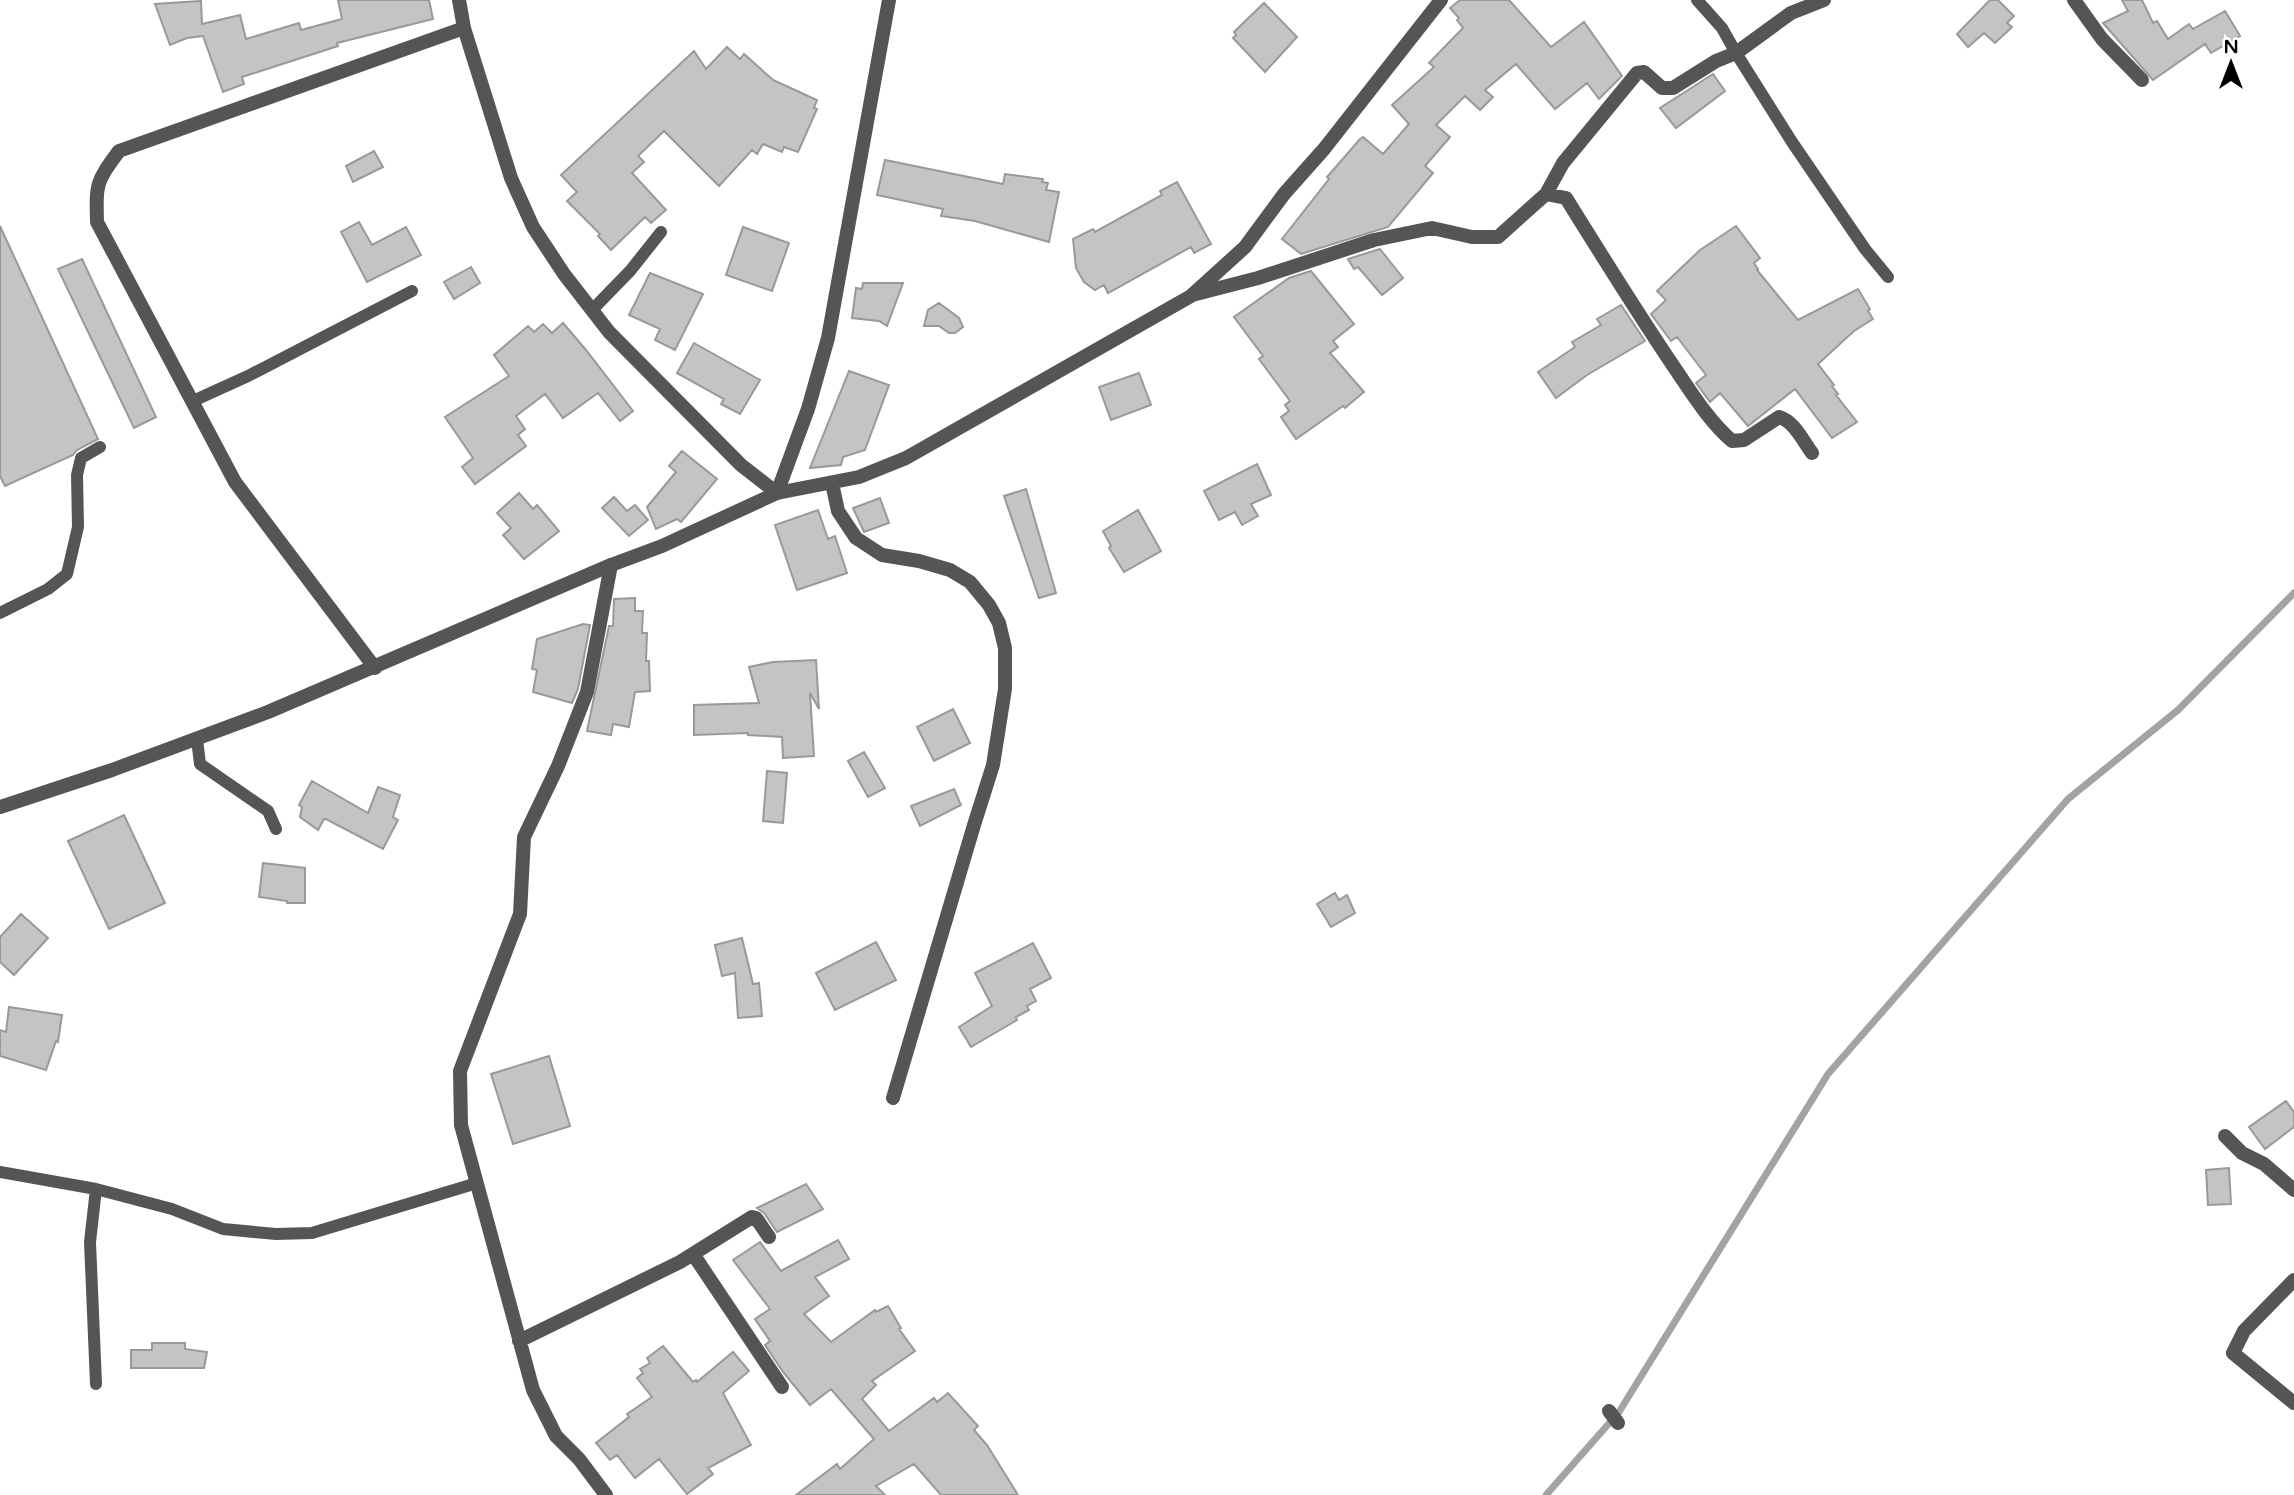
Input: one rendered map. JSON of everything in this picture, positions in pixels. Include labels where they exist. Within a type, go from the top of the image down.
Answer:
[{"type":"street","points":[[459,0],[464,27],[511,178],[533,227],[564,274],[609,332],[741,465],[777,493]]},
{"type":"street","points":[[777,493],[808,409],[828,338],[889,0]]},
{"type":"street","points":[[0,807],[197,739],[375,668],[611,565],[662,547],[777,493],[859,477],[906,458],[1191,296],[1245,247],[1284,194],[1324,149],[1441,0]]},
{"type":"street","points":[[1191,296],[1258,278],[1374,240],[1432,228],[1472,237],[1498,237],[1546,194],[1563,163],[1632,77],[1644,72],[1651,75],[1662,88],[1673,88],[1716,61],[1736,53],[1791,13],[1824,0]]},
{"type":"street","points":[[2074,0],[2102,39],[2142,80]]},
{"type":"street","points":[[375,668],[235,482],[97,222],[96,195],[99,177],[119,151],[464,27]]},
{"type":"street","points":[[1546,194],[1566,198],[1646,326],[1706,413],[1723,433],[1732,441],[1744,440],[1779,417],[1784,418],[1812,453]]},
{"type":"street","points":[[832,483],[838,511],[856,538],[882,555],[919,561],[950,570],[970,582],[989,605],[999,623],[1006,648],[1005,689],[993,765],[893,1098]]},
{"type":"street","points":[[606,1495],[579,1459],[556,1436],[533,1390],[461,1125],[460,1071],[520,914],[524,837],[558,766],[587,692],[611,565]]},
{"type":"street","points":[[2225,1136],[2242,1153],[2264,1164],[2294,1190]]},
{"type":"street","points":[[519,1341],[693,1254],[752,1216],[769,1237]]},
{"type":"street","points":[[693,1254],[782,1387]]},
{"type":"street","points":[[2294,1280],[2244,1331],[2233,1353],[2294,1403]]},
{"type":"lane","points":[[1697,0],[1723,27],[1736,53],[1792,142],[1865,250],[1888,278]]},
{"type":"lane","points":[[592,310],[630,271],[661,232]]},
{"type":"lane","points":[[193,401],[248,376],[412,290]]},
{"type":"lane","points":[[0,613],[48,589],[67,575],[78,527],[77,475],[81,458],[100,447]]},
{"type":"lane","points":[[197,739],[200,764],[268,811],[276,829]]},
{"type":"lane","points":[[0,1172],[96,1189],[172,1209],[223,1229],[276,1234],[312,1233],[477,1183]]},
{"type":"lane","points":[[96,1189],[90,1242],[96,1384]]},
{"type":"building","points":[[338,0],[429,0],[433,19],[337,43],[338,46],[242,77],[244,84],[223,92],[203,36],[187,38],[170,45],[155,4],[201,1],[202,24],[240,15],[246,39],[299,23],[301,30],[342,19]]},
{"type":"building","points":[[1460,0],[1509,0],[1551,47],[1584,22],[1622,76],[1599,99],[1587,83],[1555,109],[1516,64],[1485,90],[1493,97],[1480,110],[1465,96],[1436,125],[1450,137],[1425,166],[1433,173],[1388,227],[1301,254],[1282,239],[1329,179],[1327,177],[1360,139],[1363,137],[1383,154],[1409,124],[1392,105],[1434,67],[1429,63],[1463,28],[1450,8]]},
{"type":"building","points":[[1990,0],[1998,0],[2014,16],[2007,23],[2012,27],[1995,43],[1984,33],[1968,47],[1957,34]]},
{"type":"building","points":[[2122,0],[2142,0],[2153,23],[2157,21],[2168,39],[2189,24],[2193,29],[2225,11],[2240,36],[2211,53],[2205,44],[2153,80],[2103,23],[2128,11]]},
{"type":"building","points":[[1264,3],[1297,37],[1265,72],[1233,38],[1236,35],[1234,32]]},
{"type":"building","points":[[727,47],[740,59],[744,54],[773,80],[817,100],[814,108],[817,109],[798,152],[784,147],[782,152],[763,144],[757,154],[752,150],[719,186],[664,131],[638,156],[644,162],[632,173],[666,210],[651,223],[645,217],[611,250],[598,236],[600,234],[567,201],[577,192],[561,175],[694,51],[706,69]]},
{"type":"building","points":[[1713,74],[1725,91],[1676,128],[1660,108]]},
{"type":"building","points":[[374,151],[383,167],[353,182],[346,166]]},
{"type":"building","points":[[885,160],[1003,184],[1005,174],[1043,179],[1042,182],[1048,183],[1046,190],[1059,192],[1049,242],[975,221],[941,216],[943,209],[877,195]]},
{"type":"building","points":[[1177,182],[1211,244],[1194,253],[1191,247],[1108,293],[1104,285],[1095,290],[1084,282],[1076,268],[1073,239],[1093,229],[1095,232],[1162,195],[1160,191]]},
{"type":"building","points":[[359,222],[372,245],[406,227],[421,255],[367,282],[341,232]]},
{"type":"building","points":[[0,226],[98,439],[73,455],[5,486],[0,476]]},
{"type":"building","points":[[1736,226],[1760,258],[1754,263],[1757,270],[1798,320],[1858,289],[1870,309],[1868,311],[1873,319],[1854,331],[1818,364],[1834,385],[1832,386],[1838,394],[1836,395],[1857,422],[1832,438],[1795,389],[1748,426],[1720,393],[1710,402],[1696,383],[1706,375],[1677,337],[1671,341],[1651,314],[1666,300],[1657,291],[1700,250]]},
{"type":"building","points":[[743,227],[789,243],[772,291],[726,275]]},
{"type":"building","points":[[1380,249],[1403,278],[1382,295],[1358,267],[1354,269],[1348,259]]},
{"type":"building","points":[[82,259],[156,417],[134,428],[58,269]]},
{"type":"building","points":[[471,267],[480,283],[454,299],[444,282]]},
{"type":"building","points":[[1311,271],[1354,324],[1333,341],[1338,347],[1330,353],[1364,392],[1345,408],[1343,406],[1296,439],[1281,417],[1289,411],[1285,405],[1290,401],[1259,359],[1263,356],[1234,317],[1289,278]]},
{"type":"building","points":[[650,273],[703,294],[675,350],[655,340],[660,329],[629,315]]},
{"type":"building","points":[[863,283],[903,283],[887,326],[879,321],[852,318],[856,288],[862,289]]},
{"type":"building","points":[[939,303],[959,318],[963,327],[955,333],[949,333],[939,326],[924,326],[928,310]]},
{"type":"building","points":[[1621,305],[1645,341],[1587,375],[1556,398],[1538,372],[1575,347],[1572,342],[1601,325],[1597,319]]},
{"type":"building","points":[[563,323],[633,411],[620,421],[598,393],[563,418],[545,394],[516,416],[525,429],[518,435],[526,446],[475,484],[462,467],[473,458],[445,417],[509,376],[494,355],[528,326],[534,332],[543,324],[552,333]]},
{"type":"building","points":[[694,343],[760,380],[740,414],[721,404],[724,399],[677,373]]},
{"type":"building","points":[[849,371],[889,385],[865,450],[843,457],[841,465],[810,468]]},
{"type":"building","points":[[1139,373],[1151,405],[1111,420],[1099,387]]},
{"type":"building","points":[[682,451],[717,479],[681,522],[677,519],[656,529],[647,507],[676,472],[669,466]]},
{"type":"building","points":[[1257,464],[1271,495],[1251,504],[1258,516],[1242,525],[1235,512],[1219,520],[1204,491]]},
{"type":"building","points":[[1026,489],[1056,593],[1039,598],[1004,496]]},
{"type":"building","points":[[519,493],[533,509],[537,505],[559,531],[524,559],[503,535],[511,528],[497,513]]},
{"type":"building","points":[[614,497],[627,511],[635,505],[648,520],[629,536],[602,508]]},
{"type":"building","points":[[880,498],[889,523],[864,532],[853,508]]},
{"type":"building","points":[[818,510],[828,539],[835,536],[847,573],[797,590],[775,525]]},
{"type":"building","points":[[1138,510],[1161,551],[1124,572],[1109,548],[1111,546],[1103,531]]},
{"type":"building","points":[[635,598],[635,611],[643,611],[642,633],[647,633],[646,661],[649,661],[650,691],[635,692],[629,727],[613,724],[611,735],[587,731],[609,626],[613,626],[614,599]]},
{"type":"building","points":[[583,624],[590,625],[578,689],[572,703],[533,692],[537,670],[532,669],[537,639]]},
{"type":"building","points":[[816,660],[819,709],[810,693],[814,756],[783,758],[782,737],[748,733],[694,735],[694,705],[759,703],[749,667],[773,662]]},
{"type":"building","points":[[953,709],[970,743],[934,761],[917,727]]},
{"type":"building","points":[[864,752],[885,788],[868,797],[848,761]]},
{"type":"building","points":[[767,771],[787,773],[783,823],[763,821]]},
{"type":"building","points":[[312,781],[368,813],[378,787],[400,795],[393,817],[398,820],[383,849],[326,819],[318,830],[300,817],[302,807],[299,805]]},
{"type":"building","points":[[954,789],[961,805],[920,826],[911,806]]},
{"type":"building","points":[[124,815],[165,903],[109,929],[68,841]]},
{"type":"building","points":[[263,863],[305,868],[305,903],[287,903],[259,897]]},
{"type":"building","points":[[1335,893],[1339,900],[1347,895],[1355,913],[1331,927],[1317,904]]},
{"type":"building","points":[[21,914],[48,938],[14,975],[0,962],[0,937]]},
{"type":"building","points":[[742,938],[753,984],[759,983],[762,1016],[738,1018],[735,973],[722,976],[715,945]]},
{"type":"building","points":[[876,942],[896,980],[835,1010],[816,973]]},
{"type":"building","points":[[1033,943],[1051,978],[1030,989],[1036,1001],[1027,1006],[1029,1010],[971,1047],[959,1027],[992,1006],[975,973]]},
{"type":"building","points":[[9,1007],[62,1015],[58,1042],[56,1041],[46,1070],[0,1056],[0,1030],[6,1032]]},
{"type":"building","points":[[549,1056],[570,1126],[513,1144],[491,1074]]},
{"type":"building","points":[[2286,1101],[2294,1112],[2294,1127],[2265,1149],[2249,1127]]},
{"type":"building","points":[[2229,1168],[2231,1204],[2208,1205],[2206,1170]]},
{"type":"building","points":[[806,1184],[823,1209],[777,1232],[764,1213],[757,1208]]},
{"type":"building","points":[[838,1240],[849,1259],[815,1277],[829,1296],[804,1314],[831,1342],[875,1310],[876,1312],[888,1306],[901,1328],[899,1329],[915,1351],[872,1381],[876,1385],[862,1399],[889,1431],[934,1398],[937,1402],[948,1393],[978,1426],[974,1430],[987,1445],[1018,1495],[941,1495],[914,1464],[876,1486],[885,1495],[796,1495],[837,1464],[840,1469],[874,1439],[831,1389],[810,1405],[783,1372],[765,1345],[770,1341],[755,1319],[770,1309],[733,1260],[760,1242],[781,1271]]},
{"type":"building","points":[[152,1343],[185,1343],[185,1349],[207,1352],[204,1368],[131,1368],[131,1350],[152,1350]]},
{"type":"building","points":[[663,1346],[693,1382],[697,1382],[733,1352],[749,1371],[723,1393],[751,1445],[708,1468],[713,1474],[687,1494],[659,1459],[635,1478],[617,1455],[610,1460],[596,1443],[629,1417],[627,1414],[652,1397],[637,1378],[643,1373],[640,1369],[650,1363],[647,1358]]},
{"type":"waterway","points":[[1546,1495],[1619,1412],[1828,1074],[2068,799],[2178,710],[2294,593]]}]
